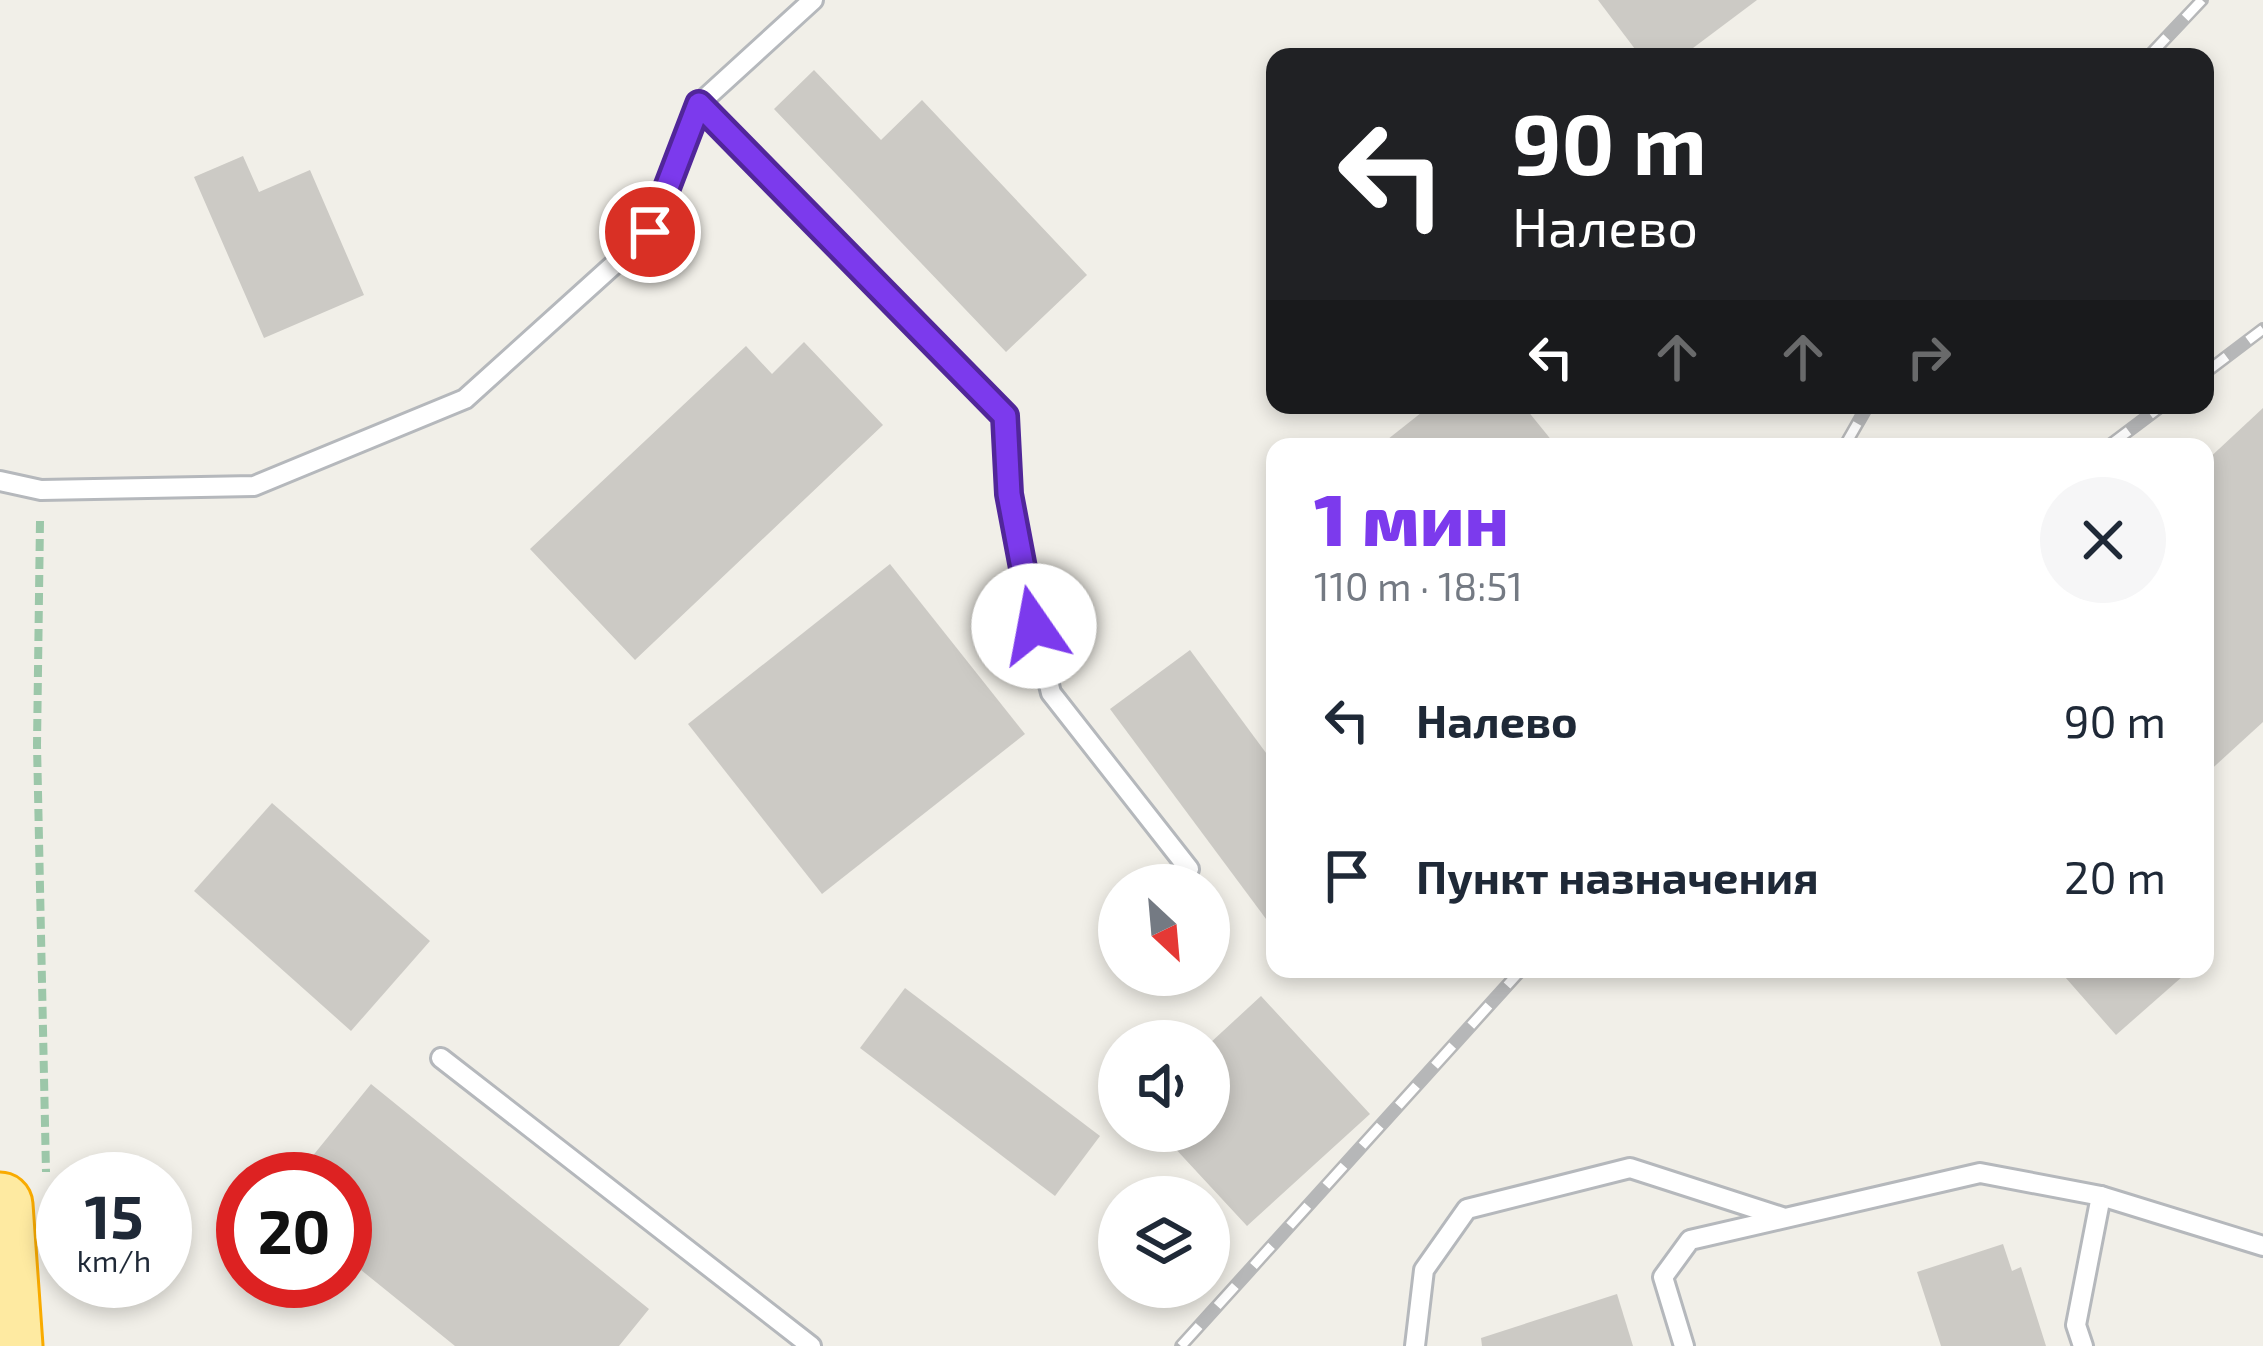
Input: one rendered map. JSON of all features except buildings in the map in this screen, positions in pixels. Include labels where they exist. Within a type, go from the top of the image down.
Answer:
[{"type":"highway","points":[[10,1346],[23,1190]]},
{"type":"lane","points":[[0,482],[41,490],[254,486],[465,399],[650,232],[699,104],[813,0]]},
{"type":"lane","points":[[699,104],[1005,416],[1009,494],[1051,694],[1185,864]]},
{"type":"lane","points":[[441,1058],[811,1346]]},
{"type":"lane","points":[[1415,1346],[1424,1270],[1467,1209],[1630,1168],[1786,1218]]},
{"type":"lane","points":[[1684,1346],[1663,1277],[1690,1240],[1980,1173],[2102,1196],[2263,1246]]},
{"type":"lane","points":[[2083,1346],[2076,1324],[2102,1196]]},
{"type":"path","points":[[23,1190],[41,490]]},
{"type":"railway","points":[[2157,48],[2202,0]]},
{"type":"railway","points":[[2214,366],[2263,329]]},
{"type":"railway","points":[[1849,438],[1863,414]]},
{"type":"railway","points":[[2119,438],[2151,414]]},
{"type":"railway","points":[[1181,1346],[1514,978]]},
{"type":"route","points":[[650,232],[699,104],[1005,416],[1009,494],[1034,626]]}]
